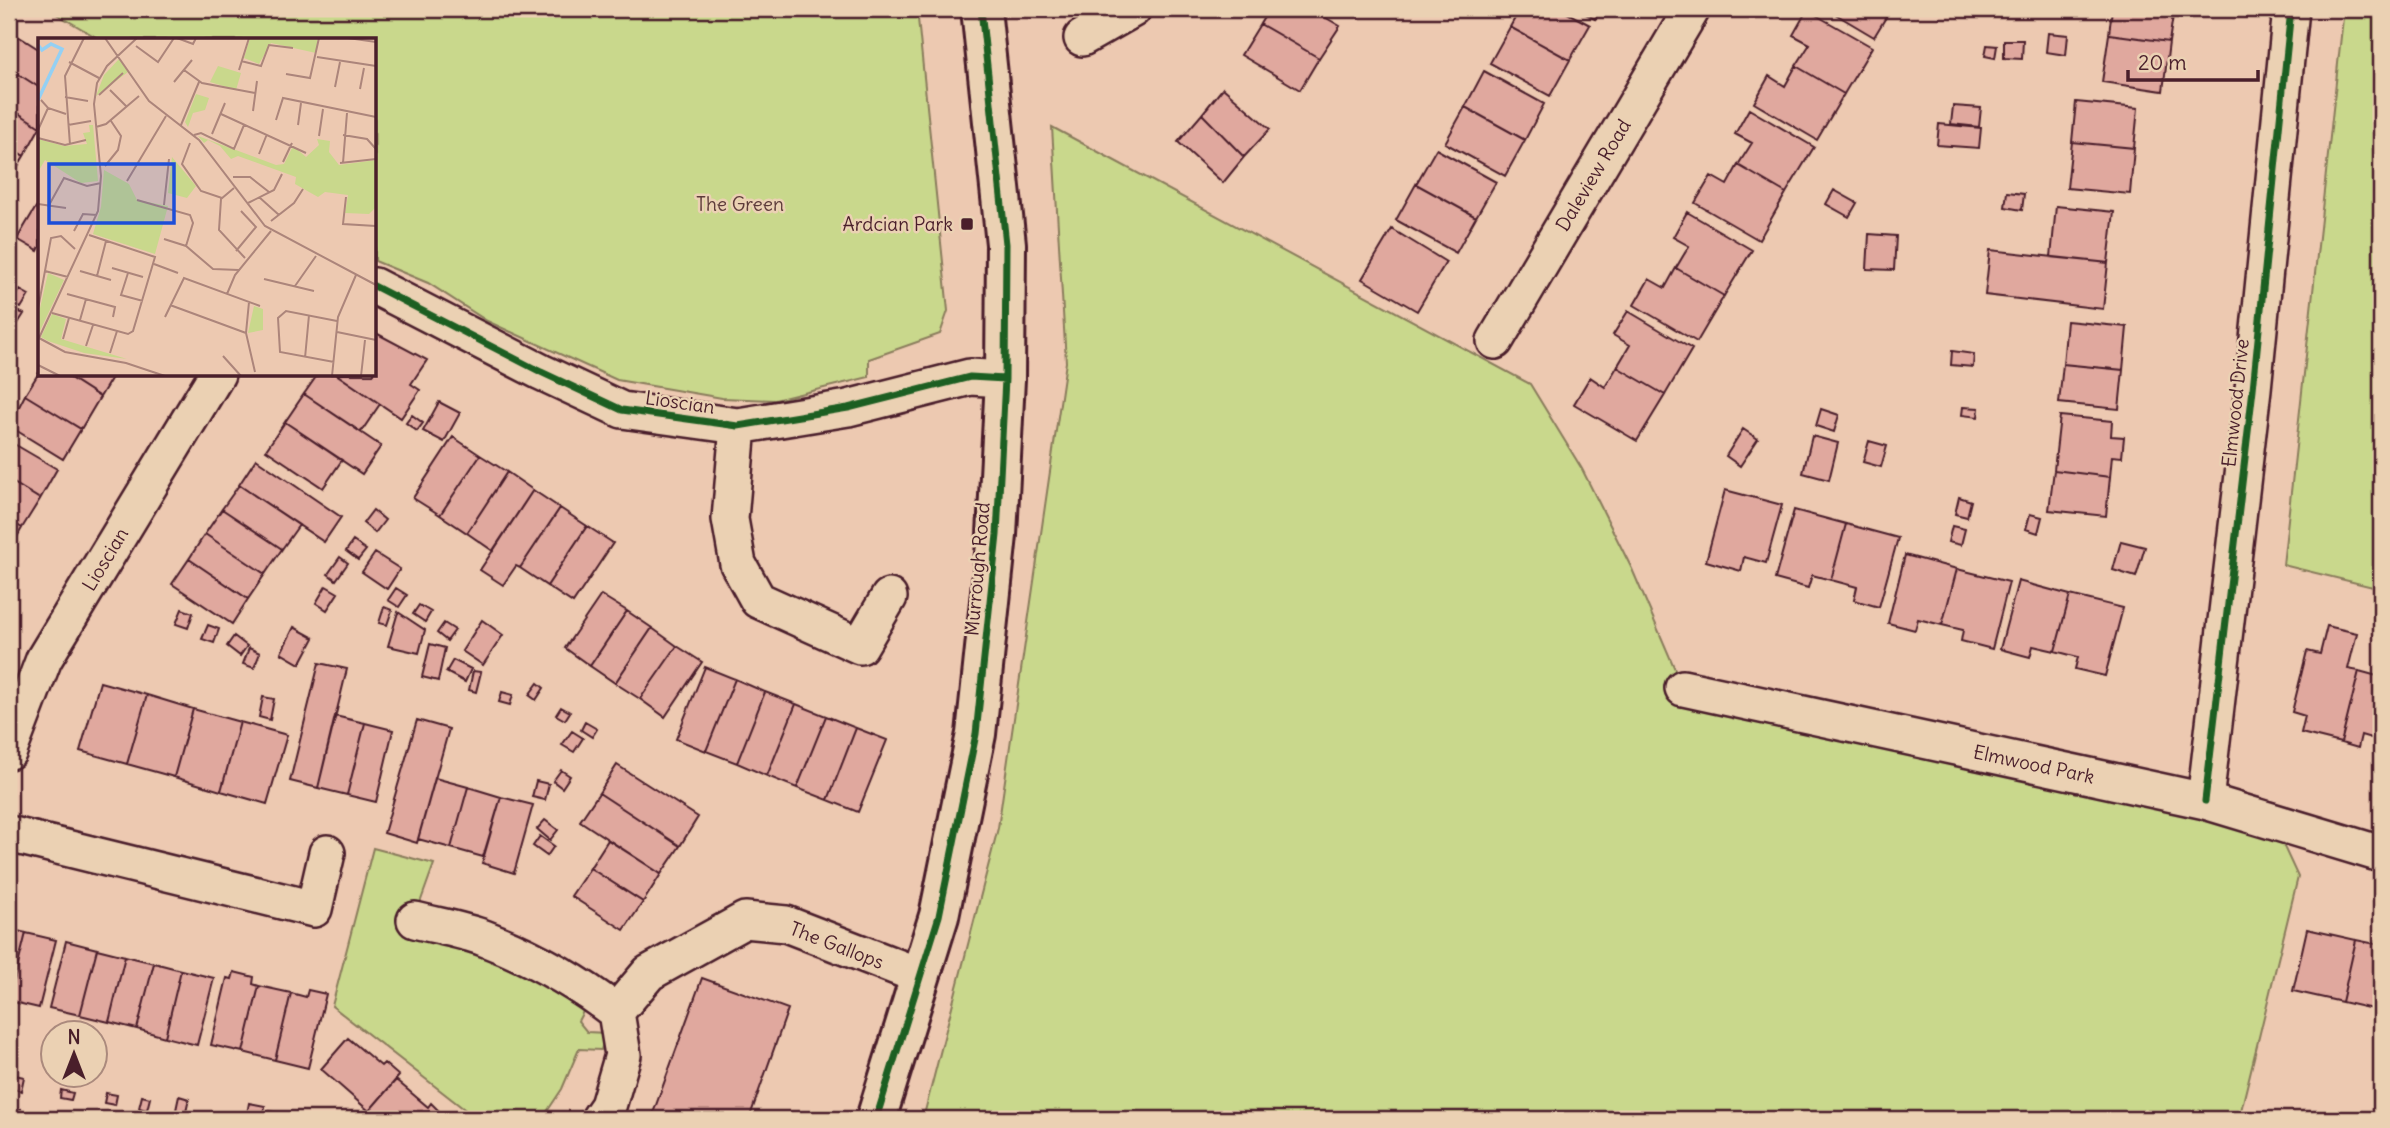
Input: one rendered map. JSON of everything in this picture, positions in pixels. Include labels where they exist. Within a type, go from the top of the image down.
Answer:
[{"type":"street","name":"Murrough Road","points":[[876,1119],[939,916],[976,734],[997,535],[1005,379],[1006,244],[981,9]]},
{"type":"street","points":[[1082,38],[1133,9]]},
{"type":"street","name":"Daleview Road","points":[[1495,341],[1692,9]]},
{"type":"street","name":"Elmwood Drive","points":[[2206,801],[2251,402],[2291,9]]},
{"type":"street","name":"Lioscian","points":[[376,287],[541,372],[622,410],[738,426],[848,408],[970,377],[1005,379]]},
{"type":"street","name":"Lioscian","points":[[9,751],[44,659],[216,376]]},
{"type":"street","name":"Lioscian","points":[[738,426],[730,519],[738,564],[758,600],[860,646],[889,597]]},
{"type":"street","name":"Elmwood Park","points":[[1683,688],[2206,801],[2381,854]]},
{"type":"street","points":[[9,834],[314,909],[327,853]]},
{"type":"street","points":[[415,920],[483,937],[542,964],[585,988],[616,1012],[623,1055],[608,1106],[599,1119]]},
{"type":"street","name":"The Gallops","points":[[616,1012],[649,973],[745,920],[786,925],[920,975]]},
{"type":"green space","name":"The Green","points":[[48,9],[917,9],[948,311],[940,334],[869,359],[869,377],[775,400],[722,398],[617,380],[487,321],[428,283],[376,261],[376,38],[98,38]]},
{"type":"green space","points":[[2344,9],[2381,9],[2381,589],[2283,565]]},
{"type":"green space","points":[[1052,127],[1530,384],[1582,469],[1632,569],[1683,688],[2272,821],[2298,877],[2239,1119],[923,1119],[998,828],[1066,362]]},
{"type":"green space","points":[[373,848],[434,864],[411,928],[513,962],[586,1006],[578,1021],[587,1032],[606,1033],[601,1050],[579,1049],[562,1089],[542,1119],[477,1119],[332,1006]]},
{"type":"building","points":[[1269,9],[1311,9],[1340,26],[1319,58],[1260,24]]},
{"type":"building","points":[[1520,9],[1560,9],[1590,25],[1570,60],[1510,27]]},
{"type":"building","points":[[1577,9],[1600,9],[1595,19]]},
{"type":"building","points":[[1827,9],[1891,9],[1874,37]]},
{"type":"building","points":[[2112,9],[2174,9],[2169,42],[2109,34]]},
{"type":"building","points":[[1807,10],[1872,47],[1844,94],[1796,66],[1810,44],[1793,35]]},
{"type":"building","points":[[1260,24],[1319,58],[1300,90],[1241,55]]},
{"type":"building","points":[[1510,27],[1570,60],[1550,96],[1490,63]]},
{"type":"building","points":[[2048,33],[2068,35],[2066,55],[2046,52]]},
{"type":"building","points":[[2109,34],[2169,42],[2163,91],[2102,82]]},
{"type":"building","points":[[18,36],[38,49],[38,87],[9,68],[9,50]]},
{"type":"building","points":[[2004,40],[2023,40],[2022,59],[2004,58]]},
{"type":"building","points":[[1987,45],[1997,46],[1995,58],[1985,56]]},
{"type":"building","points":[[1796,66],[1844,94],[1817,140],[1754,103],[1769,76],[1785,86]]},
{"type":"building","points":[[9,68],[38,87],[38,126],[9,107]]},
{"type":"building","points":[[1484,71],[1544,104],[1525,140],[1465,107]]},
{"type":"building","points":[[1223,88],[1270,129],[1244,157],[1202,114]]},
{"type":"building","points":[[2076,102],[2138,108],[2134,148],[2072,142]]},
{"type":"building","points":[[1953,106],[1981,108],[1979,127],[1951,124]]},
{"type":"building","points":[[9,107],[38,126],[38,131],[24,156],[9,146]]},
{"type":"building","points":[[1465,107],[1525,140],[1505,176],[1445,143]]},
{"type":"building","points":[[1749,109],[1814,147],[1786,193],[1738,165],[1752,143],[1735,134]]},
{"type":"building","points":[[1202,114],[1244,157],[1223,183],[1178,142]]},
{"type":"building","points":[[1939,124],[1981,128],[1979,148],[1937,145]]},
{"type":"building","points":[[2072,142],[2134,148],[2130,194],[2067,188]]},
{"type":"building","points":[[9,146],[24,156],[9,181]]},
{"type":"building","points":[[1436,149],[1496,182],[1476,217],[1416,184]]},
{"type":"building","points":[[1738,165],[1786,193],[1759,240],[1695,203],[1711,176],[1727,185]]},
{"type":"building","points":[[1416,184],[1476,217],[1456,253],[1396,220]]},
{"type":"building","points":[[1834,190],[1857,203],[1849,217],[1826,204]]},
{"type":"building","points":[[2007,192],[2024,194],[2022,210],[2005,207]]},
{"type":"building","points":[[2056,206],[2114,212],[2108,263],[2051,257]]},
{"type":"building","points":[[36,207],[38,208],[38,251],[17,239]]},
{"type":"building","points":[[1687,212],[1752,250],[1724,296],[1676,268],[1689,246],[1673,237]]},
{"type":"building","points":[[1392,229],[1446,262],[1417,311],[1362,279]]},
{"type":"building","points":[[1869,234],[1896,236],[1894,270],[1867,269]]},
{"type":"building","points":[[1990,250],[2108,263],[2103,309],[1985,295]]},
{"type":"building","points":[[1676,268],[1724,296],[1697,342],[1634,305],[1649,279],[1665,288]]},
{"type":"building","points":[[20,290],[29,295],[21,308],[12,303]]},
{"type":"building","points":[[9,307],[24,314],[17,325],[9,320]]},
{"type":"building","points":[[1628,311],[1692,349],[1665,395],[1617,367],[1630,345],[1613,335]]},
{"type":"building","points":[[2067,321],[2127,327],[2123,370],[2063,364]]},
{"type":"building","points":[[376,333],[427,360],[411,384],[420,390],[401,418],[339,376],[376,376]]},
{"type":"building","points":[[1952,351],[1974,354],[1973,367],[1951,365]]},
{"type":"building","points":[[2063,364],[2123,370],[2119,409],[2059,403]]},
{"type":"building","points":[[1617,367],[1665,395],[1637,441],[1574,404],[1590,377],[1605,387]]},
{"type":"building","points":[[38,374],[67,376],[100,397],[81,429],[25,395]]},
{"type":"building","points":[[67,376],[113,376],[100,397]]},
{"type":"building","points":[[317,376],[339,376],[380,404],[361,432],[304,394]]},
{"type":"building","points":[[304,394],[381,446],[362,474],[285,422]]},
{"type":"building","points":[[25,395],[81,429],[63,459],[9,426]]},
{"type":"building","points":[[439,402],[460,413],[444,442],[423,431]]},
{"type":"building","points":[[1963,407],[1979,408],[1978,417],[1962,415]]},
{"type":"building","points":[[1821,409],[1839,415],[1834,432],[1816,426]]},
{"type":"building","points":[[412,415],[423,423],[417,431],[406,423]]},
{"type":"building","points":[[2060,416],[2112,421],[2111,436],[2124,437],[2122,457],[2112,456],[2110,477],[2054,470]]},
{"type":"building","points":[[285,422],[342,460],[323,488],[266,450]]},
{"type":"building","points":[[1743,429],[1758,439],[1740,466],[1726,456]]},
{"type":"building","points":[[1812,436],[1838,443],[1829,480],[1803,473]]},
{"type":"building","points":[[453,437],[480,455],[440,515],[413,498]]},
{"type":"building","points":[[9,441],[57,469],[40,499],[9,480]]},
{"type":"building","points":[[1869,441],[1887,446],[1881,467],[1863,462]]},
{"type":"building","points":[[480,455],[507,472],[467,533],[440,515]]},
{"type":"building","points":[[256,459],[341,517],[324,542],[239,485]]},
{"type":"building","points":[[2054,470],[2110,477],[2106,516],[2049,510]]},
{"type":"building","points":[[507,472],[533,490],[493,551],[467,533]]},
{"type":"building","points":[[9,480],[40,499],[22,528],[9,520]]},
{"type":"building","points":[[239,485],[299,525],[282,549],[222,509]]},
{"type":"building","points":[[533,490],[560,508],[520,568],[516,566],[503,585],[480,570]]},
{"type":"building","points":[[1725,490],[1782,505],[1766,563],[1744,557],[1741,571],[1706,561]]},
{"type":"building","points":[[1959,497],[1971,501],[1967,517],[1955,514]]},
{"type":"building","points":[[560,508],[587,526],[547,586],[520,568]]},
{"type":"building","points":[[222,509],[282,549],[265,574],[205,534]]},
{"type":"building","points":[[373,510],[385,520],[375,533],[363,523]]},
{"type":"building","points":[[1794,510],[1846,524],[1831,580],[1812,575],[1808,588],[1775,579]]},
{"type":"building","points":[[2030,514],[2042,517],[2038,533],[2026,529]]},
{"type":"building","points":[[9,520],[22,528],[9,551]]},
{"type":"building","points":[[1846,524],[1898,538],[1879,607],[1854,600],[1857,587],[1831,580]]},
{"type":"building","points":[[587,526],[613,543],[573,603],[547,586]]},
{"type":"building","points":[[1952,526],[1965,529],[1961,545],[1948,542]]},
{"type":"building","points":[[205,534],[265,574],[248,599],[189,559]]},
{"type":"building","points":[[353,541],[366,550],[358,560],[346,551]]},
{"type":"building","points":[[2121,541],[2145,547],[2136,577],[2113,570]]},
{"type":"building","points":[[375,553],[400,569],[387,589],[362,572]]},
{"type":"building","points":[[1905,555],[1957,569],[1942,625],[1918,619],[1915,630],[1888,623]]},
{"type":"building","points":[[340,557],[348,563],[336,580],[328,574]]},
{"type":"building","points":[[189,559],[248,599],[232,624],[172,584]]},
{"type":"building","points":[[1957,569],[2009,582],[1992,649],[1961,641],[1963,630],[1942,625]]},
{"type":"building","points":[[2018,581],[2070,595],[2055,651],[2033,646],[2030,657],[2000,649]]},
{"type":"building","points":[[326,586],[338,593],[327,610],[316,603]]},
{"type":"building","points":[[396,588],[407,595],[399,607],[388,600]]},
{"type":"building","points":[[601,595],[627,611],[590,666],[565,648]]},
{"type":"building","points":[[2070,595],[2123,608],[2105,676],[2075,669],[2078,657],[2055,651]]},
{"type":"building","points":[[419,605],[431,612],[425,622],[413,614]]},
{"type":"building","points":[[384,607],[392,610],[387,625],[379,623]]},
{"type":"building","points":[[182,609],[193,613],[188,628],[176,624]]},
{"type":"building","points":[[627,611],[652,628],[615,683],[590,666]]},
{"type":"building","points":[[398,612],[425,630],[419,653],[388,646]]},
{"type":"building","points":[[482,620],[503,635],[483,665],[462,651]]},
{"type":"building","points":[[444,623],[455,630],[447,641],[437,633]]},
{"type":"building","points":[[208,625],[219,629],[214,643],[202,639]]},
{"type":"building","points":[[2327,626],[2357,633],[2348,669],[2359,671],[2341,743],[2301,733],[2305,716],[2292,712],[2307,651],[2320,654]]},
{"type":"building","points":[[294,627],[314,638],[300,664],[281,653]]},
{"type":"building","points":[[652,628],[677,646],[640,699],[615,683]]},
{"type":"building","points":[[234,636],[247,646],[240,656],[227,646]]},
{"type":"building","points":[[430,644],[445,648],[438,681],[422,677]]},
{"type":"building","points":[[677,646],[702,662],[665,717],[640,699]]},
{"type":"building","points":[[249,648],[260,653],[254,668],[243,664]]},
{"type":"building","points":[[453,660],[471,669],[465,682],[446,672]]},
{"type":"building","points":[[319,663],[347,669],[318,788],[290,781]]},
{"type":"building","points":[[705,667],[735,679],[706,751],[676,739]]},
{"type":"building","points":[[473,671],[481,672],[476,692],[469,690]]},
{"type":"building","points":[[2359,671],[2381,677],[2381,741],[2361,735],[2358,748],[2341,743]]},
{"type":"building","points":[[735,679],[765,692],[737,763],[706,751]]},
{"type":"building","points":[[100,682],[147,695],[127,764],[80,751]]},
{"type":"building","points":[[538,683],[544,688],[536,700],[529,695]]},
{"type":"building","points":[[502,692],[513,695],[510,705],[499,702]]},
{"type":"building","points":[[765,692],[796,704],[767,776],[737,763]]},
{"type":"building","points":[[147,695],[193,709],[174,777],[127,764]]},
{"type":"building","points":[[263,697],[274,699],[270,720],[259,717]]},
{"type":"building","points":[[796,704],[826,716],[797,788],[767,776]]},
{"type":"building","points":[[561,707],[570,712],[565,720],[556,715]]},
{"type":"building","points":[[193,709],[240,722],[221,791],[174,777]]},
{"type":"building","points":[[335,716],[365,723],[347,795],[318,788]]},
{"type":"building","points":[[826,716],[856,728],[828,800],[797,788]]},
{"type":"building","points":[[417,720],[449,729],[417,843],[384,833]]},
{"type":"building","points":[[240,722],[287,735],[267,804],[221,791]]},
{"type":"building","points":[[585,722],[597,729],[592,737],[581,730]]},
{"type":"building","points":[[365,723],[393,730],[376,802],[347,795]]},
{"type":"building","points":[[856,728],[887,740],[858,812],[828,800]]},
{"type":"building","points":[[572,731],[583,738],[574,752],[562,745]]},
{"type":"building","points":[[617,765],[698,817],[680,846],[599,793]]},
{"type":"building","points":[[561,770],[570,776],[562,788],[553,781]]},
{"type":"building","points":[[435,778],[468,787],[451,848],[418,839]]},
{"type":"building","points":[[536,781],[549,784],[545,800],[532,797]]},
{"type":"building","points":[[468,787],[501,797],[483,857],[451,848]]},
{"type":"building","points":[[599,793],[680,846],[661,874],[580,821]]},
{"type":"building","points":[[501,797],[533,805],[514,873],[482,863]]},
{"type":"building","points":[[545,820],[558,830],[550,840],[537,829]]},
{"type":"building","points":[[540,836],[554,846],[547,856],[533,846]]},
{"type":"building","points":[[608,840],[661,874],[643,902],[590,868]]},
{"type":"building","points":[[590,868],[643,902],[624,930],[571,896]]},
{"type":"building","points":[[9,929],[26,933],[9,1001]]},
{"type":"building","points":[[2307,929],[2356,940],[2342,1002],[2293,991]]},
{"type":"building","points":[[26,933],[56,940],[39,1008],[9,1001]]},
{"type":"building","points":[[2356,940],[2381,945],[2381,1011],[2342,1002]]},
{"type":"building","points":[[66,941],[97,949],[80,1015],[49,1008]]},
{"type":"building","points":[[97,949],[125,956],[109,1022],[80,1015]]},
{"type":"building","points":[[125,956],[154,963],[137,1029],[109,1022]]},
{"type":"building","points":[[154,963],[181,970],[165,1037],[137,1029]]},
{"type":"building","points":[[181,970],[214,978],[197,1045],[165,1037]]},
{"type":"building","points":[[234,972],[254,977],[253,984],[259,986],[243,1052],[211,1045],[227,978],[232,979]]},
{"type":"building","points":[[702,978],[788,1009],[749,1119],[651,1119]]},
{"type":"building","points":[[259,986],[291,993],[275,1060],[243,1052]]},
{"type":"building","points":[[308,990],[326,994],[308,1068],[275,1060],[291,993],[306,997]]},
{"type":"building","points":[[348,1038],[381,1066],[384,1063],[399,1076],[369,1111],[321,1069]]},
{"type":"building","points":[[15,1075],[24,1077],[21,1091],[12,1088]]},
{"type":"building","points":[[396,1080],[428,1107],[431,1103],[447,1119],[362,1119]]},
{"type":"building","points":[[61,1090],[73,1093],[71,1100],[60,1098]]},
{"type":"building","points":[[106,1093],[117,1095],[115,1105],[104,1103]]},
{"type":"building","points":[[142,1096],[150,1098],[147,1110],[139,1108]]},
{"type":"building","points":[[179,1096],[189,1099],[186,1112],[176,1110]]},
{"type":"building","points":[[249,1103],[265,1106],[263,1119],[246,1119]]},
{"type":"building","points":[[21,1109],[23,1119],[9,1119],[9,1111]]},
{"type":"building","points":[[268,1111],[296,1116],[296,1119],[266,1119]]},
{"type":"cycle path","points":[[876,1119],[939,916],[976,734],[997,535],[1005,379],[1006,244],[981,9]]},
{"type":"cycle path","points":[[2205,801],[2253,389],[2291,9]]},
{"type":"cycle path","points":[[376,287],[541,372],[622,410],[738,426],[848,408],[970,377],[1005,379]]},
{"type":"place","name":"Ardcian Park","points":[[967,224]]}]
